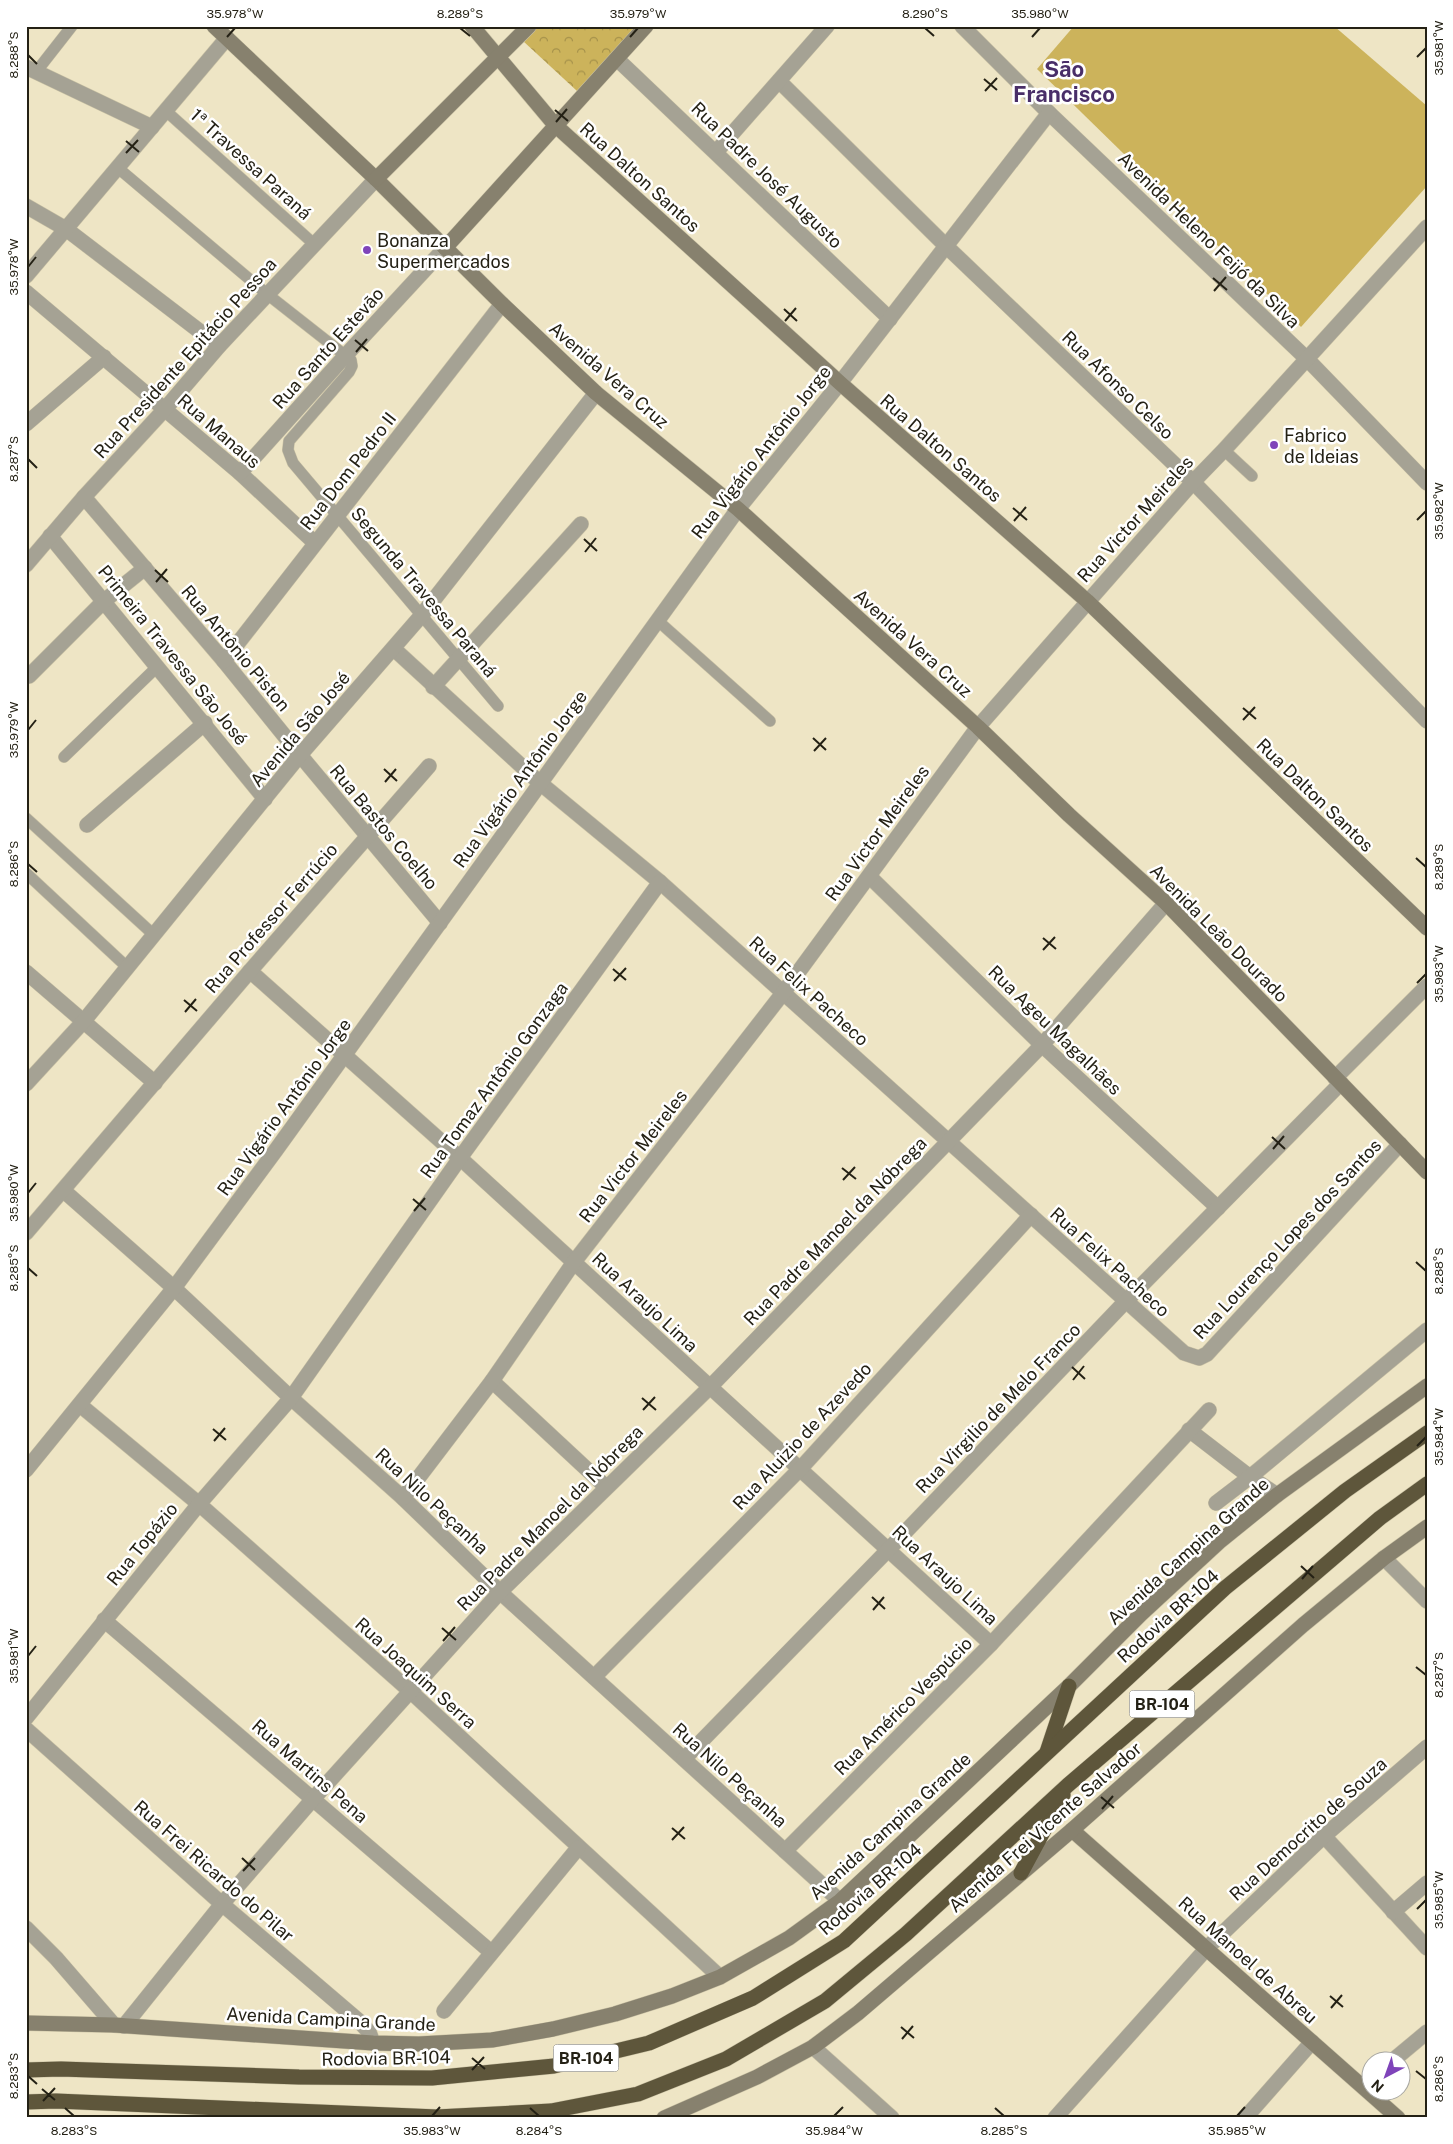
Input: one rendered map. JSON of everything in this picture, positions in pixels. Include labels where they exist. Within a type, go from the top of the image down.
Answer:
[{"type":"highway","name":"Rodovia BR-104","points":[[26,2070],[299,2077],[432,2078],[554,2066],[650,2043],[753,1998],[844,1941],[1225,1588],[1345,1491],[1427,1433]]},
{"type":"highway","name":"BR-104","points":[[26,2102],[56,2101],[437,2117],[551,2111],[638,2094],[726,2059],[825,2001],[906,1934],[1068,1785],[1373,1524],[1427,1484]]},
{"type":"highway","points":[[1046,1754],[1069,1686]]},
{"type":"highway","points":[[1021,1873],[1068,1785]]},
{"type":"main road","name":"Avenida Vera Cruz","points":[[214,26],[376,179],[502,304],[596,393],[738,509],[978,727]]},
{"type":"main road","name":"Rua Dalton Santos","points":[[472,26],[500,57],[555,125],[840,383],[1087,601],[1427,928]]},
{"type":"main road","points":[[376,179],[500,57],[528,26]]},
{"type":"main road","points":[[445,248],[646,26]]},
{"type":"main road","name":"Avenida Leão Dourado","points":[[978,727],[1069,815],[1166,903],[1427,1172]]},
{"type":"main road","name":"Avenida Campina Grande","points":[[26,2023],[119,2026],[373,2043],[419,2044],[492,2040],[553,2029],[623,2011],[672,1996],[720,1977],[789,1938],[840,1901],[1069,1686],[1141,1614],[1220,1542],[1277,1495],[1427,1386]]},
{"type":"main road","name":"Avenida Frei Vicente Salvador","points":[[672,2117],[757,2077],[813,2047],[864,2009],[1072,1830],[1303,1625],[1384,1558],[1427,1527]]},
{"type":"main road","name":"Rua Manoel de Abreu","points":[[1072,1830],[1312,2042],[1360,2078]]},
{"type":"main road","name":"Rua Manoel de Abreu","points":[[1383,2102],[1398,2118]]},
{"type":"street","points":[[716,152],[827,26]]},
{"type":"street","name":"Avenida Heleno Feijó da Silva","points":[[970,29],[1049,113],[1307,359],[1427,483]]},
{"type":"street","points":[[26,276],[227,38]]},
{"type":"street","name":"Rua Padre José Augusto","points":[[617,59],[890,319]]},
{"type":"street","points":[[31,69],[152,128]]},
{"type":"street","name":"Rua Afonso Celso","points":[[779,81],[946,246],[1193,482],[1427,721]]},
{"type":"street","name":"Rua Vigário Antônio Jorge","points":[[26,1470],[174,1288],[344,1056],[738,509],[840,383],[1049,113]]},
{"type":"street","name":"Rua Presidente Epitácio Pessoa","points":[[26,565],[219,346],[376,179]]},
{"type":"street","points":[[26,206],[66,229],[219,346]]},
{"type":"street","name":"Rua Victor Meireles","points":[[403,1498],[492,1381],[574,1262],[783,993],[870,877],[978,727],[1193,482],[1427,227]]},
{"type":"street","name":"Rua Santo Estevão","points":[[240,473],[346,354],[445,248]]},
{"type":"street","name":"Rua Manaus","points":[[26,292],[240,473],[315,543]]},
{"type":"street","name":"Rua Dom Pedro II","points":[[224,661],[502,304]]},
{"type":"street","points":[[26,424],[104,357]]},
{"type":"street","name":"Avenida São José","points":[[26,1084],[83,1022],[300,755],[394,649],[596,393]]},
{"type":"street","name":"Rua Antônio Piston","points":[[84,497],[224,661],[300,755]]},
{"type":"street","points":[[433,687],[457,658],[581,524]]},
{"type":"street","name":"Primeira Travessa São José","points":[[50,536],[205,723],[265,799]]},
{"type":"street","points":[[29,676],[104,601],[145,568]]},
{"type":"street","name":"Rua Felix Pacheco","points":[[394,649],[433,687],[540,783],[660,882],[949,1140],[1125,1302],[1184,1353],[1199,1358]]},
{"type":"street","points":[[87,825],[205,723]]},
{"type":"street","name":"Rua Bastos Coelho","points":[[300,755],[440,923]]},
{"type":"street","name":"Rua Professor Ferrúcio","points":[[26,1233],[64,1191],[366,836],[429,766]]},
{"type":"street","name":"Rua Ageu Magalhães","points":[[870,877],[1042,1045],[1218,1208]]},
{"type":"street","name":"Rua Tomaz Antônio Gonzaga","points":[[291,1398],[460,1158],[660,882]]},
{"type":"street","name":"Rua Padre Manoel da Nóbrega","points":[[119,2026],[313,1799],[500,1592],[710,1387],[1042,1045],[1166,903]]},
{"type":"street","name":"Rua Araujo Lima","points":[[250,971],[460,1158],[890,1549],[991,1644]]},
{"type":"street","points":[[26,972],[155,1083]]},
{"type":"street","name":"Rua Virgilio de Melo Franco","points":[[684,1759],[890,1549],[1125,1302],[1218,1208],[1427,986]]},
{"type":"street","name":"Rua Lourenço Lopes dos Santos","points":[[1199,1358],[1207,1354],[1400,1144]]},
{"type":"street","name":"Rua Nilo Peçanha","points":[[64,1191],[174,1288],[291,1398],[403,1498],[500,1592],[840,1901]]},
{"type":"street","name":"Rua Aluizio de Azevedo","points":[[594,1677],[801,1468],[1031,1215]]},
{"type":"street","points":[[1216,1503],[1427,1330]]},
{"type":"street","points":[[492,1381],[606,1487]]},
{"type":"street","name":"Rua Topázio","points":[[26,1718],[199,1504],[291,1398]]},
{"type":"street","name":"Rua Joaquim Serra","points":[[80,1405],[199,1504],[410,1691],[720,1977]]},
{"type":"street","name":"Rua Américo Vespúcio","points":[[785,1851],[991,1644],[1209,1410]]},
{"type":"street","points":[[1189,1430],[1250,1477],[1277,1495]]},
{"type":"street","points":[[1384,1558],[1427,1601]]},
{"type":"street","name":"Rua Martins Pena","points":[[104,1620],[491,1952]]},
{"type":"street","name":"Rua Frei Ricardo do Pilar","points":[[26,1729],[222,1904],[359,2022],[369,2032],[373,2043]]},
{"type":"street","name":"Rua Democrito de Souza","points":[[1055,2118],[1207,1948],[1324,1836],[1427,1747]]},
{"type":"street","points":[[1324,1836],[1427,1948]]},
{"type":"street","points":[[444,2011],[578,1848]]},
{"type":"street","points":[[1393,1912],[1427,1883]]},
{"type":"street","points":[[26,1928],[119,2026]]},
{"type":"street","points":[[1403,2052],[1427,2032]]},
{"type":"street","points":[[1244,2118],[1312,2042]]},
{"type":"street","points":[[813,2047],[892,2118]]},
{"type":"lane","points":[[31,69],[72,26]]},
{"type":"lane","name":"1ª Travessa Paraná","points":[[166,111],[314,244]]},
{"type":"lane","points":[[118,168],[267,294],[346,354]]},
{"type":"lane","name":"Segunda Travessa Paraná","points":[[346,354],[351,360],[352,366],[349,372],[289,441],[288,450],[292,463],[498,706]]},
{"type":"lane","points":[[1224,450],[1252,476]]},
{"type":"lane","points":[[657,620],[770,721]]},
{"type":"lane","points":[[64,757],[158,666]]},
{"type":"lane","points":[[26,818],[154,935]]},
{"type":"lane","points":[[26,873],[128,968]]},
{"type":"green space","points":[[536,26],[637,26],[577,91],[523,41]]},
{"type":"green space","points":[[1074,26],[1334,26],[1427,106],[1427,186],[1301,327],[1037,69]]},
{"type":"place","name":"Bonanza Supermercados","points":[[367,250]]},
{"type":"place","name":"Fabrico de Ideias","points":[[1274,445]]},
{"type":"district","name":"São Francisco","points":[[1064,82]]}]
